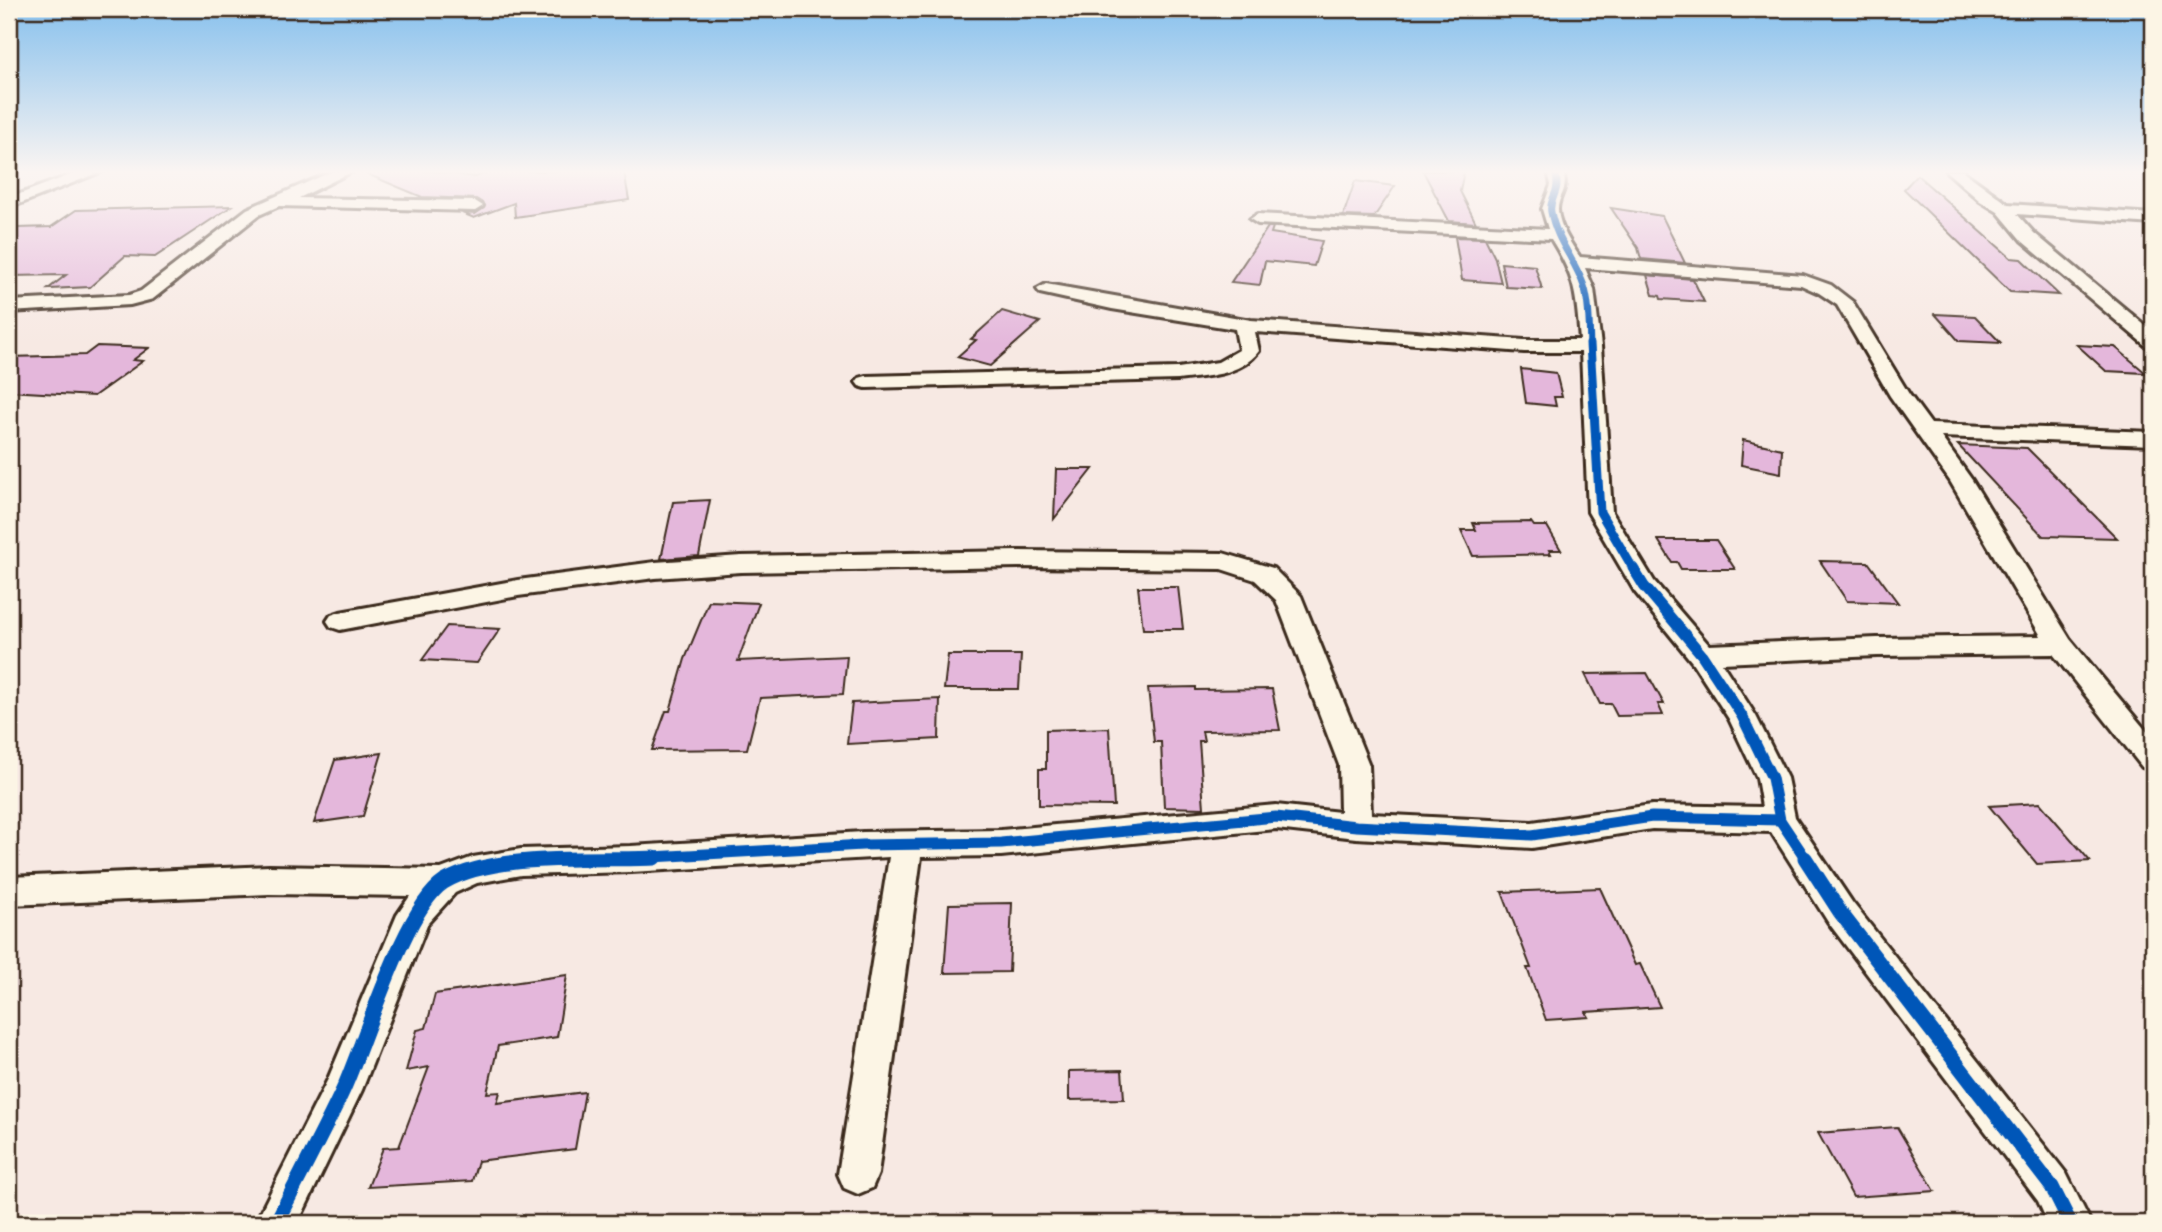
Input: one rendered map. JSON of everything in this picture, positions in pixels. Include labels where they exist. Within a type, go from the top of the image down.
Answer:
[{"type":"street","points":[[9,307],[130,300],[147,295],[233,228]]},
{"type":"street","points":[[1448,228],[1558,234]]},
{"type":"street","points":[[1556,228],[1585,289],[1591,346],[1600,512],[1644,586],[1702,654],[1742,716],[1772,778],[1780,820],[1840,912],[2052,1186],[2070,1223]]},
{"type":"street","points":[[2021,228],[2153,342]]},
{"type":"street","points":[[1574,262],[1803,280],[1825,287],[1844,302],[1900,396],[1961,480],[2060,645],[2153,759]]},
{"type":"street","points":[[1046,289],[1112,303],[1244,324],[1524,346],[1591,346]]},
{"type":"street","points":[[866,382],[1178,374],[1226,367],[1240,361],[1249,351],[1244,324]]},
{"type":"street","points":[[1924,430],[2153,438]]},
{"type":"street","points":[[340,621],[519,588],[655,570],[741,564],[1073,559],[1223,561],[1264,574],[1288,596],[1354,765],[1356,826]]},
{"type":"street","points":[[1702,654],[1877,647],[2060,645]]},
{"type":"street","points":[[276,1223],[343,1090],[414,915],[443,883],[473,870],[521,862],[631,859],[907,844],[1001,843],[1276,817],[1356,826],[1532,835],[1652,817],[1780,820]]},
{"type":"street","points":[[858,1174],[907,844]]},
{"type":"street","points":[[9,891],[269,880],[443,883]]},
{"type":"building","points":[[16,228],[198,228],[155,257],[125,256],[90,287],[48,289],[66,275],[9,276],[9,234]]},
{"type":"building","points":[[1267,228],[1273,228],[1271,233],[1322,241],[1314,266],[1265,261],[1260,285],[1231,282]]},
{"type":"building","points":[[1625,228],[1668,228],[1685,263],[1641,259],[1638,248]]},
{"type":"building","points":[[1945,228],[1978,228],[2011,258],[2021,259],[2059,295],[2010,292]]},
{"type":"building","points":[[1455,237],[1485,238],[1495,258],[1501,283],[1462,280]]},
{"type":"building","points":[[1501,263],[1535,266],[1542,289],[1506,287]]},
{"type":"building","points":[[1647,275],[1693,279],[1704,302],[1661,299],[1660,296],[1653,295]]},
{"type":"building","points":[[1002,311],[1040,322],[990,366],[957,357],[976,340],[971,339]]},
{"type":"building","points":[[1935,314],[1975,316],[2001,343],[1959,341]]},
{"type":"building","points":[[2077,345],[2115,347],[2146,373],[2106,371]]},
{"type":"building","points":[[97,346],[149,348],[133,360],[143,361],[94,396],[9,391],[9,357],[85,355]]},
{"type":"building","points":[[1521,369],[1556,373],[1562,397],[1554,397],[1556,406],[1526,403]]},
{"type":"building","points":[[1743,440],[1782,449],[1781,473],[1741,465]]},
{"type":"building","points":[[1958,445],[2027,448],[2117,538],[2043,536]]},
{"type":"building","points":[[1056,469],[1093,469],[1054,519]]},
{"type":"building","points":[[710,500],[699,556],[661,559],[673,502]]},
{"type":"building","points":[[1531,522],[1534,526],[1547,526],[1561,550],[1549,550],[1551,554],[1473,556],[1461,530],[1476,530],[1473,523]]},
{"type":"building","points":[[1658,540],[1716,540],[1735,569],[1681,569],[1677,562],[1672,562]]},
{"type":"building","points":[[1820,561],[1868,562],[1898,603],[1847,601]]},
{"type":"building","points":[[1138,587],[1178,587],[1183,629],[1143,629]]},
{"type":"building","points":[[709,601],[759,603],[738,661],[847,656],[843,694],[760,698],[747,749],[652,750],[666,711],[670,711],[685,659]]},
{"type":"building","points":[[447,626],[500,629],[477,663],[422,660]]},
{"type":"building","points":[[948,655],[1021,655],[1019,689],[944,689]]},
{"type":"building","points":[[1647,673],[1664,704],[1658,704],[1663,715],[1617,716],[1611,704],[1600,704],[1585,674]]},
{"type":"building","points":[[1196,687],[1196,690],[1272,689],[1280,730],[1202,731],[1204,741],[1199,741],[1204,808],[1164,807],[1161,742],[1154,742],[1148,688]]},
{"type":"building","points":[[940,699],[939,739],[847,744],[852,703]]},
{"type":"building","points":[[1109,728],[1114,806],[1039,805],[1039,769],[1046,769],[1046,730]]},
{"type":"building","points":[[382,753],[363,816],[314,823],[335,760]]},
{"type":"building","points":[[2040,803],[2090,861],[2037,864],[1989,806]]},
{"type":"building","points":[[1600,888],[1635,965],[1640,964],[1660,1007],[1586,1012],[1589,1017],[1546,1020],[1527,968],[1531,968],[1502,892]]},
{"type":"building","points":[[1012,903],[1009,972],[944,973],[949,904]]},
{"type":"building","points":[[567,975],[557,1037],[498,1046],[487,1093],[500,1092],[497,1103],[585,1092],[575,1149],[478,1161],[472,1181],[368,1187],[383,1148],[399,1147],[429,1067],[406,1071],[417,1030],[426,1028],[435,994]]},
{"type":"building","points":[[1122,1070],[1124,1099],[1069,1100],[1069,1071]]},
{"type":"building","points":[[1897,1127],[1935,1191],[1853,1197],[1818,1133]]},
{"type":"cycle path","points":[[1556,228],[1585,289],[1600,512],[1644,586],[1702,655],[1742,716],[1772,778],[1780,820],[1840,912],[2052,1187],[2070,1223]]},
{"type":"cycle path","points":[[276,1223],[343,1090],[414,915],[443,883],[473,870],[521,862],[631,859],[863,845],[1001,843],[1276,817],[1356,826],[1532,835],[1652,817],[1780,820]]}]
